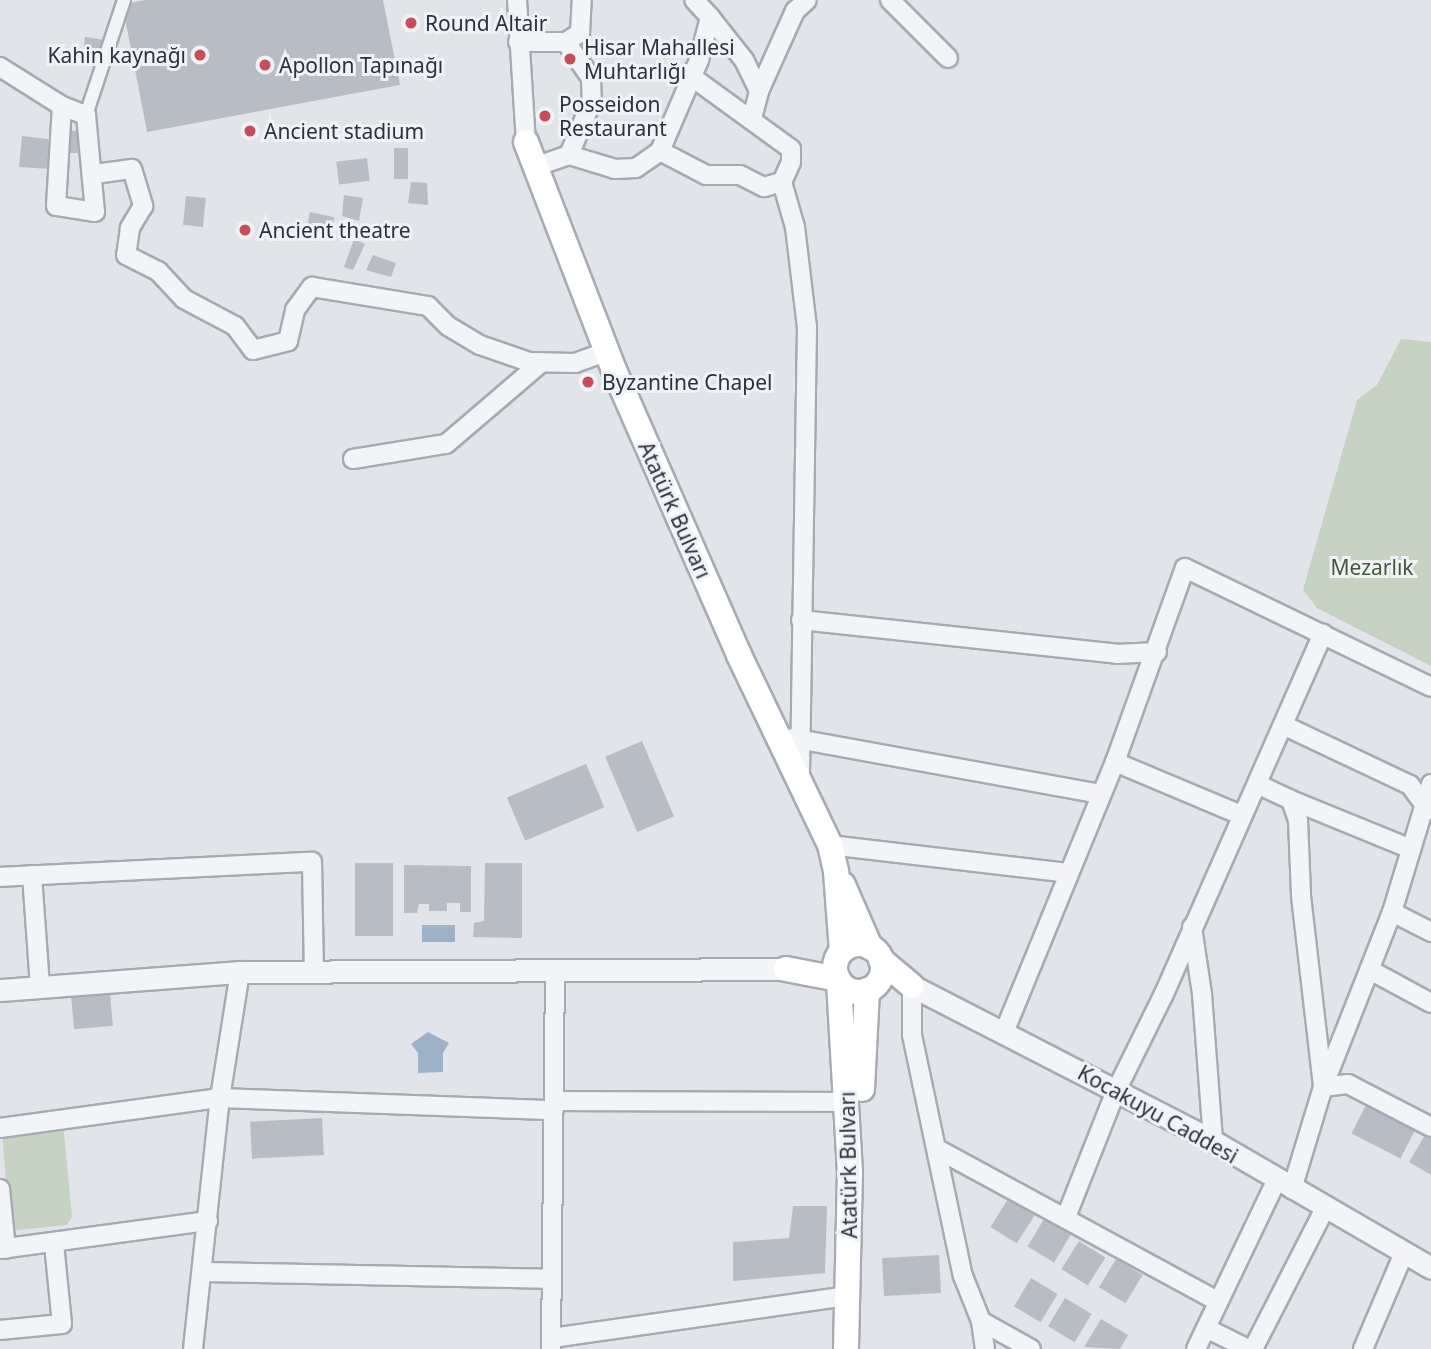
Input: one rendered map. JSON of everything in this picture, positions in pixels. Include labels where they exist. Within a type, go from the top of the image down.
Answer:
[{"type":"main road","name":"Atatürk Bulvarı","points":[[526,142],[606,352],[739,655],[791,738],[800,784],[830,845],[836,872],[848,1102],[846,1349]]},
{"type":"main road","name":"Atatürk Bulvarı","points":[[836,872],[876,953]]},
{"type":"main road","points":[[786,970],[839,968],[858,944],[876,953],[912,986]]},
{"type":"main road","points":[[839,968],[852,990],[872,987],[882,973],[876,953]]},
{"type":"main road","name":"Kocakuyu Caddesi","points":[[872,987],[912,986]]},
{"type":"main road","name":"Atatürk Bulvarı","points":[[858,1349],[863,1027],[872,987]]},
{"type":"street","points":[[62,107],[56,206],[95,212],[95,174],[86,115],[124,0]]},
{"type":"street","points":[[517,0],[526,142]]},
{"type":"street","points":[[518,42],[566,42],[580,33],[582,0]]},
{"type":"street","points":[[694,0],[744,60],[759,91]]},
{"type":"street","points":[[751,118],[759,91],[795,11],[807,0]]},
{"type":"street","points":[[890,0],[947,58]]},
{"type":"street","points":[[537,166],[569,155],[615,169],[636,168],[660,151],[692,77],[710,17]]},
{"type":"street","points":[[566,42],[591,78],[592,101],[569,155]]},
{"type":"street","points":[[0,67],[62,107],[86,115]]},
{"type":"street","points":[[692,77],[790,149],[791,162],[782,182],[795,227],[807,327],[801,620],[791,738],[1098,794]]},
{"type":"street","points":[[660,151],[706,175],[740,175],[764,187],[782,182]]},
{"type":"street","points":[[95,174],[132,169],[143,206],[130,228],[126,255],[158,271],[184,299],[235,326],[253,350],[288,341],[295,310],[312,287],[428,306],[448,326],[480,345],[542,362],[575,363],[606,352]]},
{"type":"street","points":[[353,459],[446,444],[542,362]]},
{"type":"street","points":[[1005,1030],[1098,794],[1115,762],[1157,652],[1185,568],[1431,687]]},
{"type":"street","points":[[801,620],[1117,654],[1157,652]]},
{"type":"street","points":[[1066,1217],[1116,1091],[1323,633]]},
{"type":"street","points":[[1283,725],[1410,785],[1427,809]]},
{"type":"street","points":[[1115,762],[1241,815]]},
{"type":"street","points":[[1256,784],[1411,849]]},
{"type":"street","points":[[1196,1349],[1217,1301],[1285,1184],[1392,912],[1411,849],[1427,809],[1431,784]]},
{"type":"street","points":[[1291,800],[1298,820],[1301,896],[1323,1087]]},
{"type":"street","points":[[830,845],[1067,873]]},
{"type":"street","points":[[0,877],[312,862],[314,972]]},
{"type":"street","points":[[32,874],[40,987]]},
{"type":"street","points":[[1392,912],[1431,932]]},
{"type":"street","points":[[1192,927],[1202,994],[1213,1141]]},
{"type":"street","points":[[0,990],[240,972],[555,973],[786,970]]},
{"type":"street","points":[[1370,970],[1431,1003]]},
{"type":"street","points":[[193,1349],[220,1098],[240,972]]},
{"type":"street","points":[[555,973],[552,1344],[848,1296]]},
{"type":"street","points":[[912,986],[912,1035],[939,1150],[963,1276],[981,1321],[985,1349]]},
{"type":"street","name":"Kocakuyu Caddesi","points":[[912,986],[1005,1030],[1213,1141],[1431,1268]]},
{"type":"street","points":[[1323,1087],[1348,1084],[1431,1127]]},
{"type":"street","points":[[0,1128],[220,1098],[554,1106],[848,1102]]},
{"type":"street","points":[[939,1150],[1217,1301]]},
{"type":"street","points":[[0,1189],[3,1249],[208,1221]]},
{"type":"street","points":[[1206,1328],[1251,1349],[1325,1208]]},
{"type":"street","points":[[0,1330],[62,1324],[54,1244]]},
{"type":"street","points":[[1363,1349],[1404,1253]]},
{"type":"street","points":[[202,1272],[552,1279]]},
{"type":"street","points":[[981,1321],[1031,1349]]},
{"type":"green space","name":"Mezarlık","points":[[1401,339],[1431,342],[1431,666],[1317,608],[1303,590],[1357,400],[1377,385]]},
{"type":"green space","points":[[63,1123],[72,1217],[67,1225],[10,1231],[2,1132]]},
{"type":"water","points":[[422,925],[455,925],[455,942],[422,942]]},
{"type":"water","points":[[428,1032],[449,1043],[443,1053],[443,1072],[418,1073],[418,1053],[411,1044]]},
{"type":"building","name":"Apollon Tapınağı","points":[[146,0],[383,0],[400,85],[147,132],[125,18],[130,3]]},
{"type":"building","points":[[85,37],[104,40],[96,67],[82,63]]},
{"type":"building","points":[[65,130],[85,132],[87,153],[65,153]]},
{"type":"building","points":[[22,136],[48,139],[50,169],[19,167]]},
{"type":"building","points":[[394,148],[408,148],[408,179],[394,179]]},
{"type":"building","points":[[367,158],[370,181],[339,185],[336,162]]},
{"type":"building","points":[[411,182],[427,183],[428,205],[408,203]]},
{"type":"building","points":[[344,195],[363,198],[359,221],[342,216]]},
{"type":"building","points":[[186,196],[206,198],[203,227],[183,225]]},
{"type":"building","points":[[310,212],[334,217],[331,235],[306,230]]},
{"type":"building","points":[[354,239],[365,244],[353,270],[344,267]]},
{"type":"building","points":[[373,255],[396,263],[391,277],[366,270]]},
{"type":"building","points":[[642,741],[674,816],[637,832],[605,757]]},
{"type":"building","points":[[586,764],[604,807],[525,841],[507,798]]},
{"type":"building","points":[[355,863],[393,863],[393,936],[355,936]]},
{"type":"building","points":[[485,863],[522,863],[522,938],[473,937],[474,923],[484,921]]},
{"type":"building","points":[[404,865],[471,866],[471,912],[460,912],[460,903],[447,903],[447,911],[429,911],[429,904],[419,904],[417,913],[404,913]]},
{"type":"building","points":[[110,993],[113,1026],[74,1029],[71,996]]},
{"type":"building","points":[[1366,1105],[1415,1130],[1400,1158],[1351,1134]]},
{"type":"building","points":[[322,1118],[324,1155],[252,1159],[250,1122]]},
{"type":"building","points":[[1425,1135],[1431,1138],[1431,1175],[1409,1162]]},
{"type":"building","points":[[1008,1199],[1034,1215],[1017,1243],[991,1227]]},
{"type":"building","points":[[793,1206],[827,1206],[825,1273],[733,1281],[733,1242],[789,1238]]},
{"type":"building","points":[[1044,1219],[1071,1235],[1054,1262],[1028,1246]]},
{"type":"building","points":[[1079,1241],[1105,1257],[1088,1285],[1062,1269]]},
{"type":"building","points":[[939,1255],[941,1293],[884,1296],[882,1258]]},
{"type":"building","points":[[1116,1259],[1143,1275],[1126,1303],[1099,1287]]},
{"type":"building","points":[[1031,1278],[1058,1294],[1041,1322],[1014,1306]]},
{"type":"building","points":[[1065,1298],[1092,1314],[1075,1342],[1048,1326]]},
{"type":"building","points":[[1101,1319],[1128,1335],[1120,1349],[1084,1347]]},
{"type":"place","name":"Round Altair","points":[[411,23]]},
{"type":"place","name":"Kahin kaynağı","points":[[200,55]]},
{"type":"place","name":"Hisar Mahallesi Muhtarlığı","points":[[570,59]]},
{"type":"place","name":"Apollon Tapınağı","points":[[265,65]]},
{"type":"place","name":"Posseidon Restaurant","points":[[545,116]]},
{"type":"place","name":"Ancient stadium","points":[[250,131]]},
{"type":"place","name":"Ancient theatre","points":[[245,230]]},
{"type":"place","name":"Byzantine Chapel","points":[[588,382]]}]
